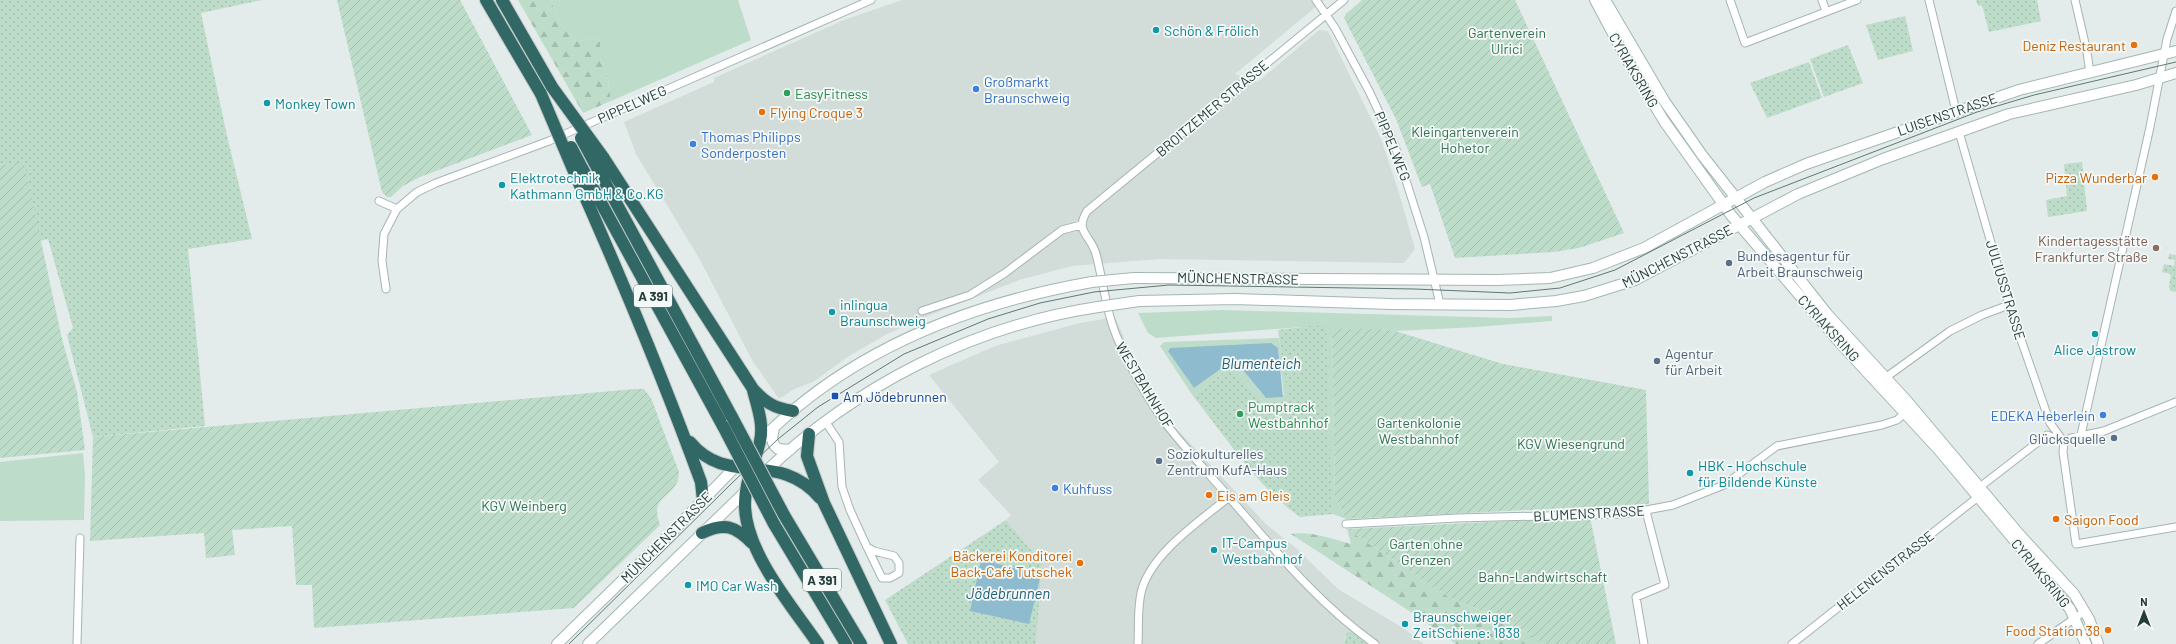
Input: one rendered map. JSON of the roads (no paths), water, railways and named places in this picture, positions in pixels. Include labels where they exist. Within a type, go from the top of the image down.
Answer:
[{"type":"highway","points":[[486,0],[541,94],[578,171],[623,281],[701,482],[703,500]]},
{"type":"highway","name":"A 391","points":[[502,0],[552,86],[598,159],[784,514],[861,644]]},
{"type":"highway","points":[[598,159],[753,389],[766,403],[777,409],[793,411]]},
{"type":"highway","name":"A 391","points":[[578,171],[723,426],[774,524],[846,644]]},
{"type":"highway","points":[[753,389],[762,428],[746,491],[745,514],[754,545]]},
{"type":"highway","points":[[682,433],[699,453],[722,465],[751,469],[769,469],[800,479],[812,489],[824,503]]},
{"type":"highway","points":[[808,434],[806,447],[807,456],[824,503],[891,644]]},
{"type":"highway","points":[[702,533],[719,526],[729,527],[744,535],[754,545],[775,580],[818,644]]},
{"type":"main road","name":"CYRIAKSRING","points":[[1595,0],[1626,58],[1664,121],[1739,225],[1841,344],[1906,412],[1977,492],[2065,584],[2085,611],[2098,644]]},
{"type":"main road","name":"CYRIAKSRING","points":[[1606,0],[1665,102],[1692,143],[1753,217],[1828,315],[1885,378],[2064,601],[2075,618],[2086,644]]},
{"type":"main road","name":"LUISENSTRASSE","points":[[1723,204],[1770,179],[1806,164],[2018,90],[2176,51]]},
{"type":"main road","name":"LUISENSTRASSE","points":[[1739,225],[1798,194],[1845,174],[2018,111],[2161,78],[2176,73]]},
{"type":"main road","name":"MÜNCHENSTRASSE","points":[[557,644],[703,500],[760,440],[793,411],[855,366],[928,327],[1011,299],[1092,282],[1134,278],[1436,281],[1532,279],[1579,272],[1610,262],[1638,250],[1723,204]]},
{"type":"main road","name":"MÜNCHENSTRASSE","points":[[588,644],[769,469],[825,421],[892,378],[964,344],[1016,325],[1098,307],[1139,301],[1235,299],[1440,304],[1536,303],[1598,292],[1645,275],[1739,225]]},
{"type":"main road","points":[[774,428],[771,441],[774,446],[778,450],[790,450]]},
{"type":"street","name":"PIPPELWEG","points":[[386,290],[382,262],[382,246],[387,226],[396,210],[417,192],[436,183],[549,141],[871,0]]},
{"type":"street","name":"PIPPELWEG","points":[[1316,0],[1334,28],[1369,91],[1393,141],[1409,184],[1436,281],[1440,304]]},
{"type":"street","name":"BROITZEMER STRASSE","points":[[1082,222],[1086,211],[1344,0]]},
{"type":"street","points":[[1730,0],[1745,43],[1857,0]]},
{"type":"street","points":[[1822,0],[1826,12]]},
{"type":"street","points":[[1929,0],[1956,111]]},
{"type":"street","points":[[2074,0],[2087,52],[2090,73]]},
{"type":"street","points":[[2081,436],[2150,127],[2156,92],[2161,78],[2167,39],[2176,12]]},
{"type":"street","name":"JULIUSSTRASSE","points":[[1959,132],[2009,305],[2050,423],[2064,442]]},
{"type":"street","points":[[380,201],[396,210]]},
{"type":"street","points":[[922,311],[970,295],[1005,273],[1062,230],[1082,222]]},
{"type":"street","name":"WESTBAHNHOF","points":[[1082,222],[1096,254],[1109,316],[1128,362],[1167,425],[1321,600],[1352,628],[1375,644]]},
{"type":"street","points":[[1885,378],[1950,331],[1982,315],[2009,305]]},
{"type":"street","points":[[2176,402],[2104,431],[2081,436],[2064,442],[2062,452],[2076,544],[2176,527]]},
{"type":"street","name":"BLUMENSTRASSE","points":[[1346,524],[1454,518],[1625,514],[1646,511],[1673,505],[1724,485],[1777,446],[1882,425],[1897,420],[1906,412]]},
{"type":"street","points":[[825,421],[839,442],[842,488],[850,510],[867,547],[882,578],[890,578],[899,573],[899,563],[894,556],[874,551],[867,547]]},
{"type":"street","name":"HELENENSTRASSE","points":[[1792,644],[2047,435],[2064,442]]},
{"type":"street","points":[[1138,644],[1141,591],[1150,570],[1165,552],[1229,496]]},
{"type":"street","points":[[1644,644],[1636,597],[1665,584],[1646,511]]},
{"type":"street","points":[[77,644],[80,538]]},
{"type":"street","points":[[2038,644],[2085,611]]},
{"type":"water","name":"Blumenteich","points":[[1271,343],[1278,348],[1283,397],[1266,398],[1237,363],[1229,363],[1194,388],[1168,351],[1170,348]]},
{"type":"water","name":"Jödebrunnen","points":[[981,560],[1041,574],[1029,624],[970,611]]},
{"type":"tram line","points":[[569,644],[778,439],[818,407],[904,354],[988,319],[1040,303],[1094,292],[1169,285],[1415,289],[1510,293],[1560,288],[1615,270],[1754,198],[1977,112],[2034,95],[2176,62]]},
{"type":"place","name":"Schön & Frölich","points":[[1156,30]]},
{"type":"place","name":"Deniz Restaurant","points":[[2134,45]]},
{"type":"place","name":"Großmarkt Braunschweig","points":[[976,89]]},
{"type":"place","name":"EasyFitness","points":[[787,93]]},
{"type":"place","name":"Monkey Town","points":[[267,103]]},
{"type":"place","name":"Flying Croque 3","points":[[762,112]]},
{"type":"place","name":"Thomas Philipps Sonderposten","points":[[693,144]]},
{"type":"place","name":"Pizza Wunderbar","points":[[2155,177]]},
{"type":"place","name":"Elektrotechnik Kathmann GmbH & Co.KG","points":[[502,185]]},
{"type":"place","name":"Kindertagesstätte Frankfurter Straße","points":[[2156,248]]},
{"type":"place","name":"Bundesagentur für Arbeit Braunschweig","points":[[1729,263]]},
{"type":"place","name":"inlingua Braunschweig","points":[[832,312]]},
{"type":"place","name":"Alice Jastrow","points":[[2095,334]]},
{"type":"place","name":"Agentur für Arbeit","points":[[1657,361]]},
{"type":"place","name":"Am Jödebrunnen","points":[[835,396]]},
{"type":"place","name":"Pumptrack Westbahnhof","points":[[1240,414]]},
{"type":"place","name":"EDEKA Heberlein","points":[[2103,415]]},
{"type":"place","name":"Glücksquelle","points":[[2114,438]]},
{"type":"place","name":"Soziokulturelles Zentrum KufA-Haus","points":[[1159,461]]},
{"type":"place","name":"HBK - Hochschule für Bildende Künste","points":[[1690,473]]},
{"type":"place","name":"Kuhfuss","points":[[1055,488]]},
{"type":"place","name":"Eis am Gleis","points":[[1209,495]]},
{"type":"place","name":"Saigon Food","points":[[2056,519]]},
{"type":"place","name":"IT-Campus Westbahnhof","points":[[1214,550]]},
{"type":"place","name":"Bäckerei Konditorei Back-Café Tutschek","points":[[1080,563]]},
{"type":"place","name":"IMO Car Wash","points":[[688,585]]},
{"type":"place","name":"Braunschweiger ZeitSchiene: 1838","points":[[1405,624]]},
{"type":"place","name":"Food Station 38","points":[[2108,630]]},
{"type":"park label","name":"Gartenverein Ulrici","points":[[1507,40]]},
{"type":"park label","name":"Kleingartenverein Hohetor","points":[[1465,140]]},
{"type":"park label","name":"Gartenkolonie Westbahnhof","points":[[1419,430]]},
{"type":"park label","name":"KGV Wiesengrund","points":[[1571,443]]},
{"type":"park label","name":"KGV Weinberg","points":[[524,505]]},
{"type":"park label","name":"Garten ohne Grenzen","points":[[1426,552]]},
{"type":"park label","name":"Bahn-Landwirtschaft","points":[[1543,576]]}]
